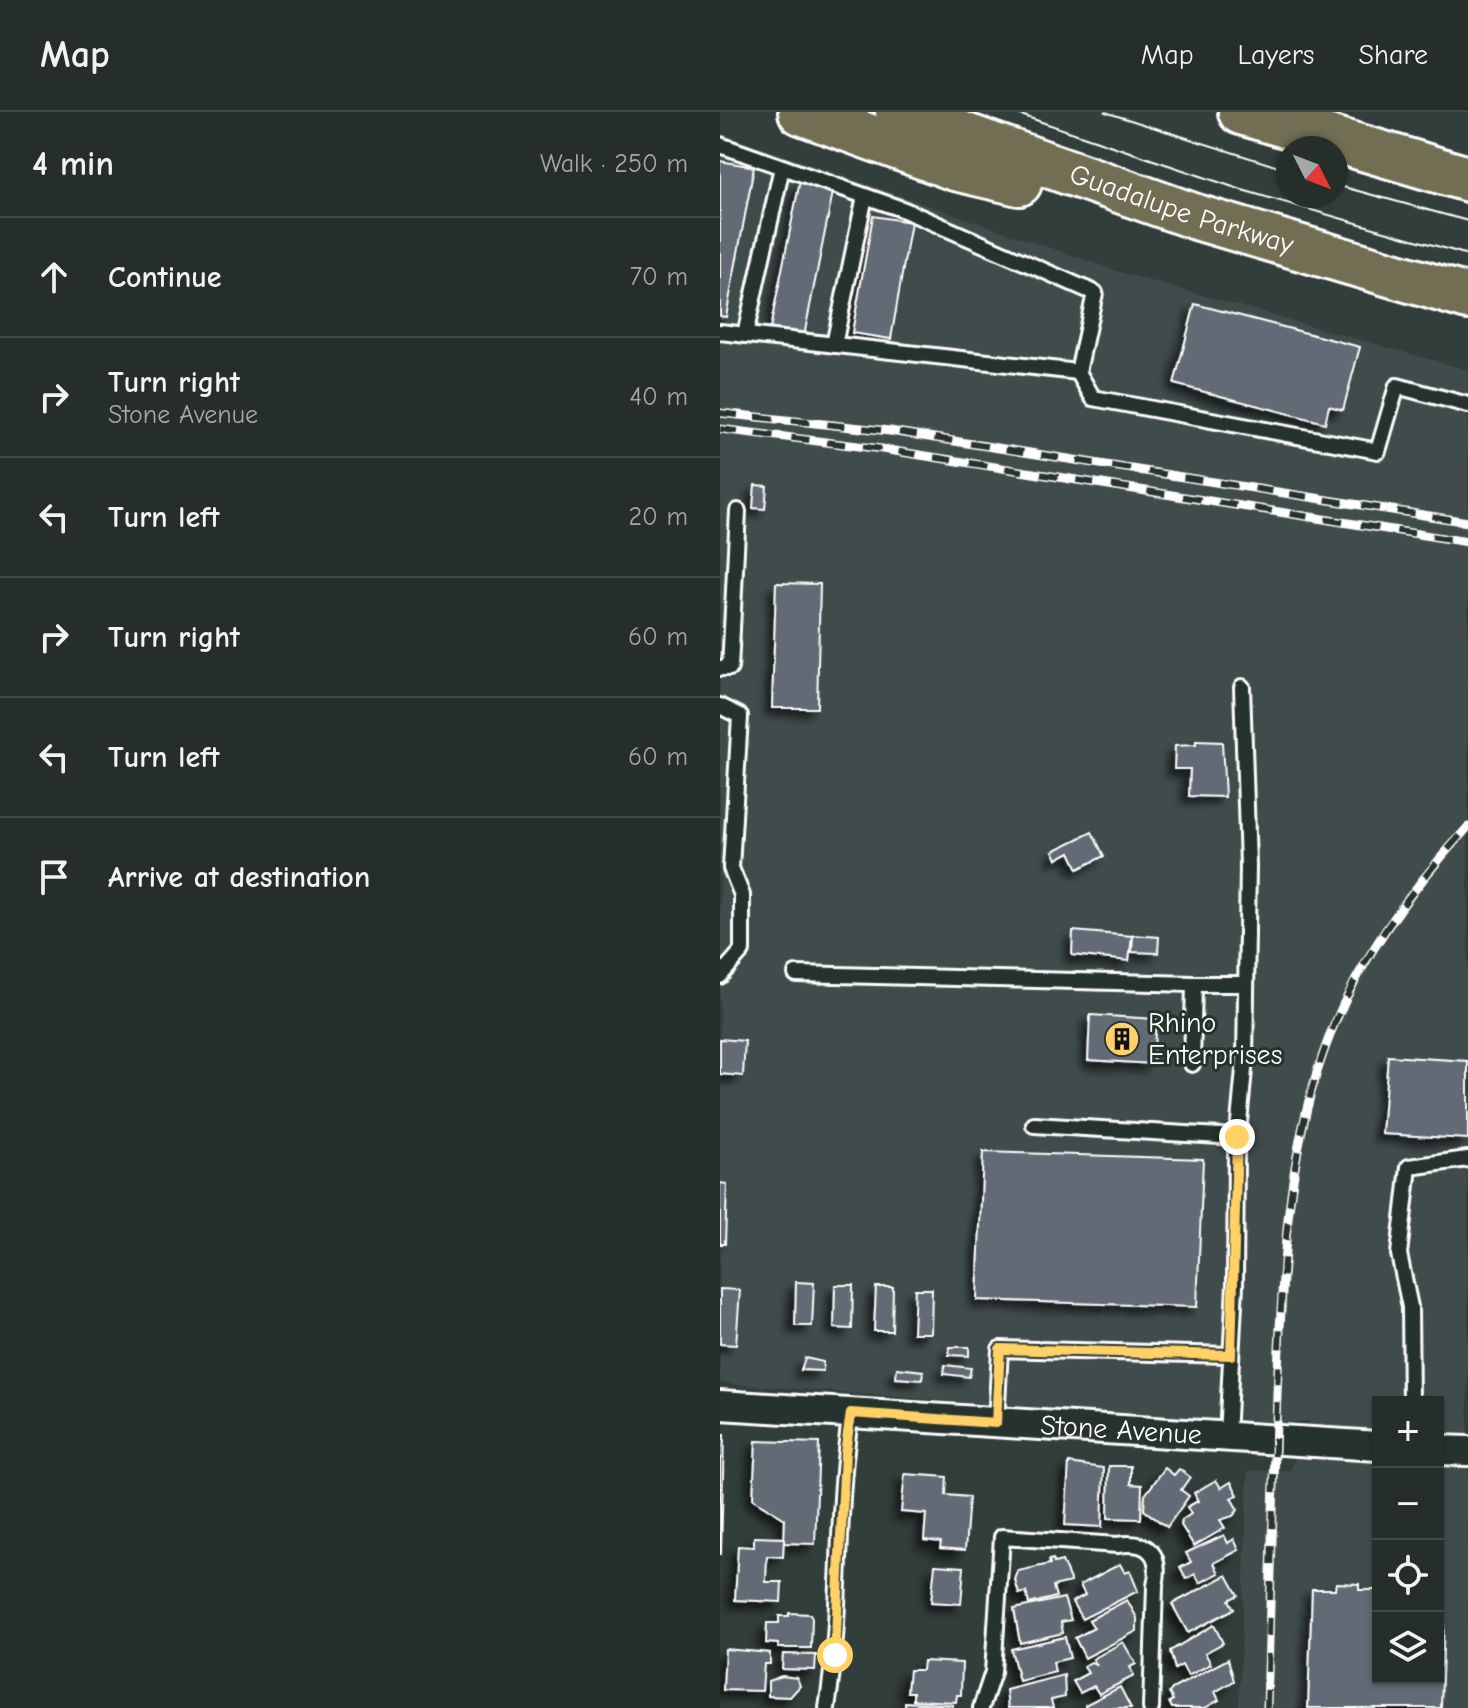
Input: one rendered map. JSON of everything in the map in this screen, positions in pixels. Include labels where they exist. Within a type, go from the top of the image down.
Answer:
[{"type":"highway","points":[[801,112],[955,168],[1196,217]]},
{"type":"highway","name":"Guadalupe Parkway","points":[[898,112],[1196,217],[1468,297]]},
{"type":"highway","points":[[1241,112],[1468,179]]},
{"type":"street","name":"Stone Avenue","points":[[720,1405],[1372,1446]]},
{"type":"street","points":[[1444,1450],[1468,1451]]},
{"type":"lane","points":[[720,145],[865,196],[1095,293],[1078,372],[1093,398],[1378,451],[1397,386],[1468,405]]},
{"type":"lane","points":[[745,335],[782,167]]},
{"type":"lane","points":[[834,345],[865,196]]},
{"type":"lane","points":[[720,332],[1078,372]]},
{"type":"lane","points":[[720,668],[730,668],[738,511]]},
{"type":"lane","points":[[1227,1436],[1237,1137],[1245,1059],[1248,865],[1242,687]]},
{"type":"lane","points":[[720,706],[740,716],[731,868],[742,895],[742,951],[720,976]]},
{"type":"lane","points":[[796,974],[1246,984]]},
{"type":"lane","points":[[1192,1064],[1194,984]]},
{"type":"lane","points":[[1034,1125],[1237,1137]]},
{"type":"lane","points":[[1411,1396],[1410,1307],[1399,1254],[1409,1167],[1468,1159]]},
{"type":"lane","points":[[996,1423],[1000,1349],[1231,1355]]},
{"type":"lane","points":[[827,1708],[835,1655],[845,1453],[851,1413]]},
{"type":"lane","points":[[981,1708],[993,1672],[1002,1537],[1117,1545],[1135,1542],[1152,1551],[1159,1568],[1155,1586],[1151,1708]]},
{"type":"shaded area","points":[[720,133],[1126,274],[1468,370],[1468,1708],[1239,1708],[1248,1471],[1290,1471],[1309,1421],[1251,1425],[720,1383]]},
{"type":"building","points":[[720,161],[754,167],[726,317],[720,316]]},
{"type":"building","points":[[800,181],[834,187],[804,336],[770,329]]},
{"type":"building","points":[[873,216],[911,222],[891,339],[852,333]]},
{"type":"building","points":[[1195,304],[1360,347],[1343,410],[1329,406],[1325,423],[1174,384]]},
{"type":"building","points":[[755,485],[767,486],[765,509],[753,508]]},
{"type":"building","points":[[776,583],[820,584],[817,708],[772,708]]},
{"type":"building","points":[[1196,741],[1222,742],[1225,797],[1189,796],[1190,769],[1174,769],[1175,746],[1196,745]]},
{"type":"building","points":[[1092,832],[1104,856],[1078,869],[1070,852],[1057,859],[1053,851]]},
{"type":"building","points":[[1073,931],[1132,936],[1129,961],[1072,955]]},
{"type":"building","points":[[1133,935],[1159,937],[1158,953],[1132,952]]},
{"type":"building","name":"Rhino Enterprises","points":[[1090,1015],[1156,1019],[1153,1064],[1088,1060]]},
{"type":"building","points":[[720,1039],[745,1041],[743,1076],[720,1074]]},
{"type":"building","points":[[1388,1056],[1468,1061],[1468,1139],[1382,1134]]},
{"type":"building","points":[[983,1152],[1203,1159],[1197,1307],[977,1300]]},
{"type":"building","points":[[720,1183],[727,1184],[725,1244],[720,1244]]},
{"type":"building","points":[[796,1282],[814,1283],[812,1326],[795,1326]]},
{"type":"building","points":[[835,1285],[853,1285],[852,1329],[834,1328]]},
{"type":"building","points":[[876,1287],[893,1287],[892,1331],[874,1331]]},
{"type":"building","points":[[720,1289],[740,1290],[736,1345],[720,1344]]},
{"type":"building","points":[[915,1289],[932,1289],[931,1333],[913,1333]]},
{"type":"building","points":[[950,1347],[969,1347],[969,1356],[949,1355]]},
{"type":"building","points":[[805,1358],[823,1362],[823,1371],[801,1370]]},
{"type":"building","points":[[945,1365],[971,1368],[969,1377],[944,1374]]},
{"type":"building","points":[[897,1368],[923,1371],[922,1380],[896,1378]]},
{"type":"building","points":[[720,1435],[724,1435],[721,1554],[720,1554]]},
{"type":"building","points":[[756,1441],[819,1443],[815,1544],[784,1543],[785,1519],[753,1499]]},
{"type":"building","points":[[1069,1463],[1104,1468],[1102,1527],[1065,1525]]},
{"type":"building","points":[[1109,1466],[1131,1466],[1131,1484],[1142,1485],[1141,1519],[1108,1518]]},
{"type":"building","points":[[1165,1468],[1174,1475],[1179,1469],[1190,1477],[1181,1490],[1189,1496],[1167,1527],[1144,1510],[1145,1495]]},
{"type":"building","points":[[905,1474],[947,1477],[946,1495],[969,1497],[965,1550],[940,1548],[941,1542],[924,1540],[926,1514],[901,1512]]},
{"type":"building","points":[[1216,1480],[1221,1488],[1231,1482],[1238,1495],[1231,1498],[1238,1510],[1233,1516],[1220,1520],[1225,1528],[1194,1546],[1181,1525],[1182,1520],[1191,1514],[1187,1507],[1198,1501],[1194,1493]]},
{"type":"building","points":[[1224,1535],[1228,1543],[1234,1539],[1239,1550],[1214,1563],[1219,1573],[1200,1583],[1195,1574],[1186,1579],[1180,1568],[1191,1562],[1186,1553]]},
{"type":"building","points":[[754,1537],[784,1538],[783,1557],[767,1556],[766,1582],[782,1582],[781,1602],[735,1600],[738,1546],[754,1547]]},
{"type":"building","points":[[1053,1559],[1054,1563],[1062,1561],[1071,1582],[1053,1586],[1056,1597],[1029,1604],[1026,1592],[1019,1594],[1015,1580],[1018,1571],[1050,1564],[1049,1560]]},
{"type":"building","points":[[1120,1564],[1125,1573],[1130,1571],[1138,1591],[1082,1619],[1072,1602],[1085,1595],[1080,1585]]},
{"type":"building","points":[[935,1565],[964,1567],[961,1604],[931,1602]]},
{"type":"building","points":[[1227,1575],[1238,1595],[1229,1600],[1234,1609],[1188,1633],[1172,1604]]},
{"type":"building","points":[[1336,1583],[1359,1584],[1359,1590],[1372,1590],[1372,1684],[1442,1684],[1441,1708],[1308,1708],[1312,1589],[1335,1589]]},
{"type":"building","points":[[1064,1598],[1071,1620],[1061,1622],[1063,1633],[1020,1643],[1014,1609]]},
{"type":"building","points":[[1127,1600],[1137,1618],[1137,1631],[1085,1658],[1075,1638],[1094,1628],[1089,1620]]},
{"type":"building","points":[[789,1613],[810,1614],[811,1648],[778,1648],[778,1644],[766,1643],[767,1623],[779,1623],[779,1616],[789,1616]]},
{"type":"building","points":[[1214,1625],[1223,1643],[1205,1653],[1211,1664],[1188,1676],[1182,1665],[1175,1669],[1170,1651]]},
{"type":"building","points":[[1065,1637],[1070,1658],[1053,1662],[1055,1672],[1019,1681],[1011,1649]]},
{"type":"building","points":[[1123,1642],[1136,1664],[1130,1667],[1134,1676],[1099,1694],[1094,1686],[1080,1693],[1073,1681],[1088,1673],[1084,1666],[1091,1662],[1096,1664],[1093,1659]]},
{"type":"building","points":[[725,1649],[770,1653],[770,1664],[764,1664],[762,1691],[723,1690]]},
{"type":"building","points":[[783,1654],[816,1655],[815,1670],[782,1669]]},
{"type":"building","points":[[1228,1659],[1234,1681],[1215,1692],[1219,1700],[1205,1708],[1172,1708],[1169,1702],[1173,1700],[1169,1693],[1172,1689]]},
{"type":"building","points":[[923,1661],[962,1663],[961,1695],[957,1695],[956,1702],[913,1700],[913,1692],[907,1692],[909,1670],[922,1670]]},
{"type":"building","points":[[1064,1675],[1065,1697],[1051,1700],[1053,1708],[1008,1708],[1006,1690]]},
{"type":"building","points":[[782,1676],[797,1678],[800,1686],[790,1697],[768,1696],[768,1681]]},
{"type":"building","points":[[1120,1687],[1131,1708],[1086,1708],[1085,1705]]},
{"type":"building","points":[[905,1702],[953,1705],[952,1708],[905,1708]]},
{"type":"tram line","points":[[1012,112],[1242,190],[1468,255]]},
{"type":"tram line","points":[[1105,112],[1276,166]]},
{"type":"tram line","points":[[1348,188],[1468,221]]},
{"type":"railway","points":[[720,413],[890,431],[1468,522]]},
{"type":"railway","points":[[720,429],[882,449],[1468,542]]},
{"type":"railway","points":[[1267,1708],[1281,1308],[1288,1222],[1300,1137],[1323,1054],[1349,992],[1403,905],[1468,827]]},
{"type":"place","name":"Rhino Enterprises","points":[[1122,1039]]},
{"type":"route","points":[[835,1655],[845,1453],[851,1413],[996,1423],[1000,1349],[1231,1355],[1237,1137]]}]
